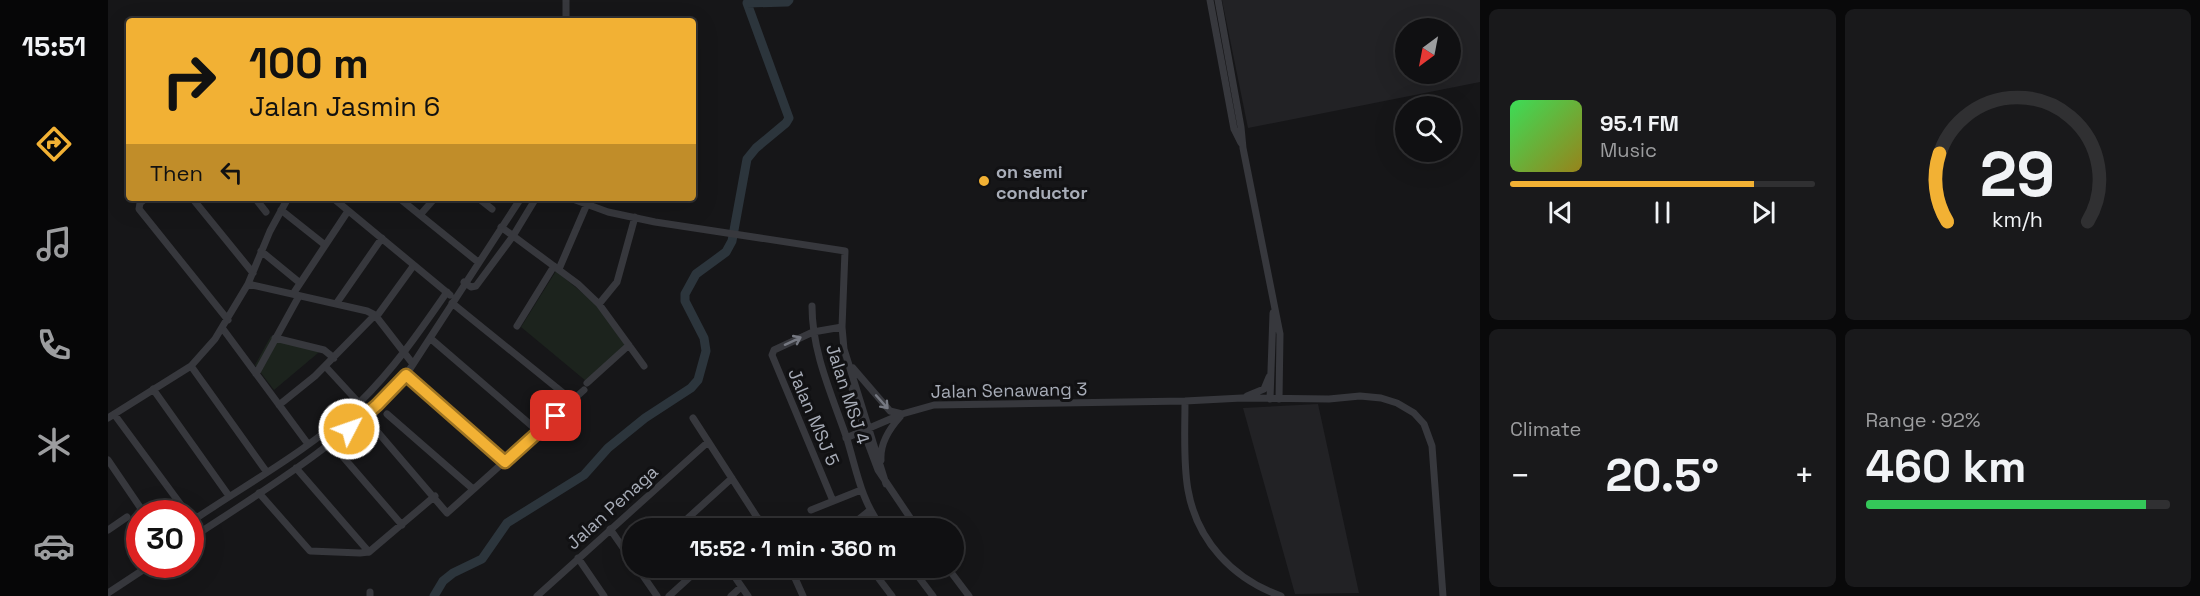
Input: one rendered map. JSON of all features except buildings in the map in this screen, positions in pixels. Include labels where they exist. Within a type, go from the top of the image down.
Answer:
[{"type":"street","points":[[566,0],[566,18]]},
{"type":"street","points":[[1210,0],[1234,129],[1243,148]]},
{"type":"street","points":[[1218,0],[1243,148],[1280,334],[1279,399]]},
{"type":"street","points":[[142,201],[139,209],[228,320]]},
{"type":"street","points":[[194,201],[253,273]]},
{"type":"street","points":[[257,201],[266,212]]},
{"type":"street","points":[[180,500],[111,416],[192,366],[223,329],[248,285],[261,251],[286,201]]},
{"type":"street","points":[[336,201],[447,292],[453,301],[573,401]]},
{"type":"street","points":[[403,201],[478,262]]},
{"type":"street","points":[[420,215],[432,201]]},
{"type":"street","points":[[482,201],[492,210]]},
{"type":"street","points":[[204,529],[331,443],[364,417],[406,375],[518,201]]},
{"type":"street","points":[[464,282],[471,287],[476,286],[513,236],[534,201]]},
{"type":"street","points":[[578,201],[608,212],[635,218],[845,251],[842,327],[851,382],[878,470],[910,518]]},
{"type":"street","points":[[517,326],[557,268],[587,204]]},
{"type":"street","points":[[281,210],[325,245]]},
{"type":"street","points":[[256,374],[276,339],[300,283],[348,211]]},
{"type":"street","points":[[599,304],[617,282],[635,218]]},
{"type":"street","points":[[501,227],[578,284],[599,304],[644,366]]},
{"type":"street","points":[[336,304],[381,238]]},
{"type":"street","points":[[261,251],[300,283]]},
{"type":"street","points":[[279,405],[326,366],[376,315],[414,265]]},
{"type":"street","points":[[248,285],[367,311],[376,315],[413,364]]},
{"type":"street","points":[[204,509],[229,496],[308,444],[359,404],[405,352],[447,292]]},
{"type":"street","points":[[1270,399],[1274,302]]},
{"type":"street","name":"Jalan MSJ 4","points":[[812,306],[813,332],[825,380],[846,438],[861,490],[875,518]]},
{"type":"street","points":[[813,332],[842,327]]},
{"type":"street","points":[[223,329],[308,444]]},
{"type":"street","name":"Jalan MSJ 5","points":[[813,332],[774,350],[772,355],[833,501]]},
{"type":"street","points":[[430,338],[539,432]]},
{"type":"street","points":[[276,339],[324,350],[334,358]]},
{"type":"street","points":[[364,417],[435,496],[447,513],[573,401],[629,345]]},
{"type":"street","points":[[844,349],[863,381],[890,411],[902,414],[892,426],[884,445],[881,454],[882,469]]},
{"type":"street","points":[[1280,361],[1284,390],[1302,399]]},
{"type":"street","points":[[192,366],[266,471]]},
{"type":"street","points":[[326,366],[359,404]]},
{"type":"street","points":[[1242,398],[1264,389],[1272,371]]},
{"type":"street","points":[[406,375],[505,462]]},
{"type":"street","points":[[153,389],[229,496]]},
{"type":"street","name":"Jalan Senawang 3","points":[[846,438],[902,414],[934,405],[1360,396],[1381,398],[1414,413],[1424,424],[1433,453],[1443,596]]},
{"type":"street","points":[[1185,401],[1188,489],[1194,511],[1208,542],[1220,557],[1239,574],[1263,590],[1281,596]]},
{"type":"street","points":[[387,414],[473,489]]},
{"type":"street","points":[[693,418],[758,518]]},
{"type":"street","points":[[866,429],[886,484]]},
{"type":"street","name":"Jalan Penaga","points":[[537,596],[546,593],[578,558],[708,442]]},
{"type":"street","points":[[331,443],[402,525]]},
{"type":"street","points":[[108,460],[111,472],[134,500]]},
{"type":"street","points":[[296,468],[369,552]]},
{"type":"street","points":[[688,518],[732,478]]},
{"type":"street","points":[[811,510],[861,490]]},
{"type":"street","points":[[259,493],[310,551],[369,552],[435,496]]},
{"type":"street","points":[[861,518],[870,511]]},
{"type":"street","points":[[108,530],[126,517]]},
{"type":"street","points":[[610,529],[622,546]]},
{"type":"street","points":[[578,558],[604,596]]},
{"type":"street","points":[[108,593],[131,578]]},
{"type":"street","points":[[645,578],[657,596]]},
{"type":"street","points":[[669,596],[689,578]]},
{"type":"street","points":[[735,578],[748,596]]},
{"type":"street","points":[[795,578],[803,596]]},
{"type":"street","points":[[878,578],[892,596]]},
{"type":"street","points":[[919,578],[933,596]]},
{"type":"street","points":[[955,578],[969,596]]},
{"type":"street","points":[[731,596],[741,587]]},
{"type":"shaded area","points":[[1222,0],[1480,0],[1480,82],[1409,96],[1395,96],[1395,99],[1248,128]]},
{"type":"shaded area","points":[[556,271],[597,305],[626,344],[586,381],[521,327]]},
{"type":"shaded area","points":[[271,336],[324,348],[274,390],[255,365]]},
{"type":"shaded area","points":[[1318,404],[1359,593],[1295,594],[1243,408]]},
{"type":"waterway","points":[[434,596],[443,581],[453,573],[482,559],[507,523],[584,475],[608,448],[645,418],[691,388],[698,380],[706,351],[704,338],[685,301],[685,294],[696,274],[726,252],[732,241],[747,159],[789,118],[747,3],[787,2],[789,0]]},
{"type":"place","name":"on semi conductor","points":[[984,181]]},
{"type":"route","points":[[349,429],[377,405],[406,375],[505,462],[556,416]]}]
